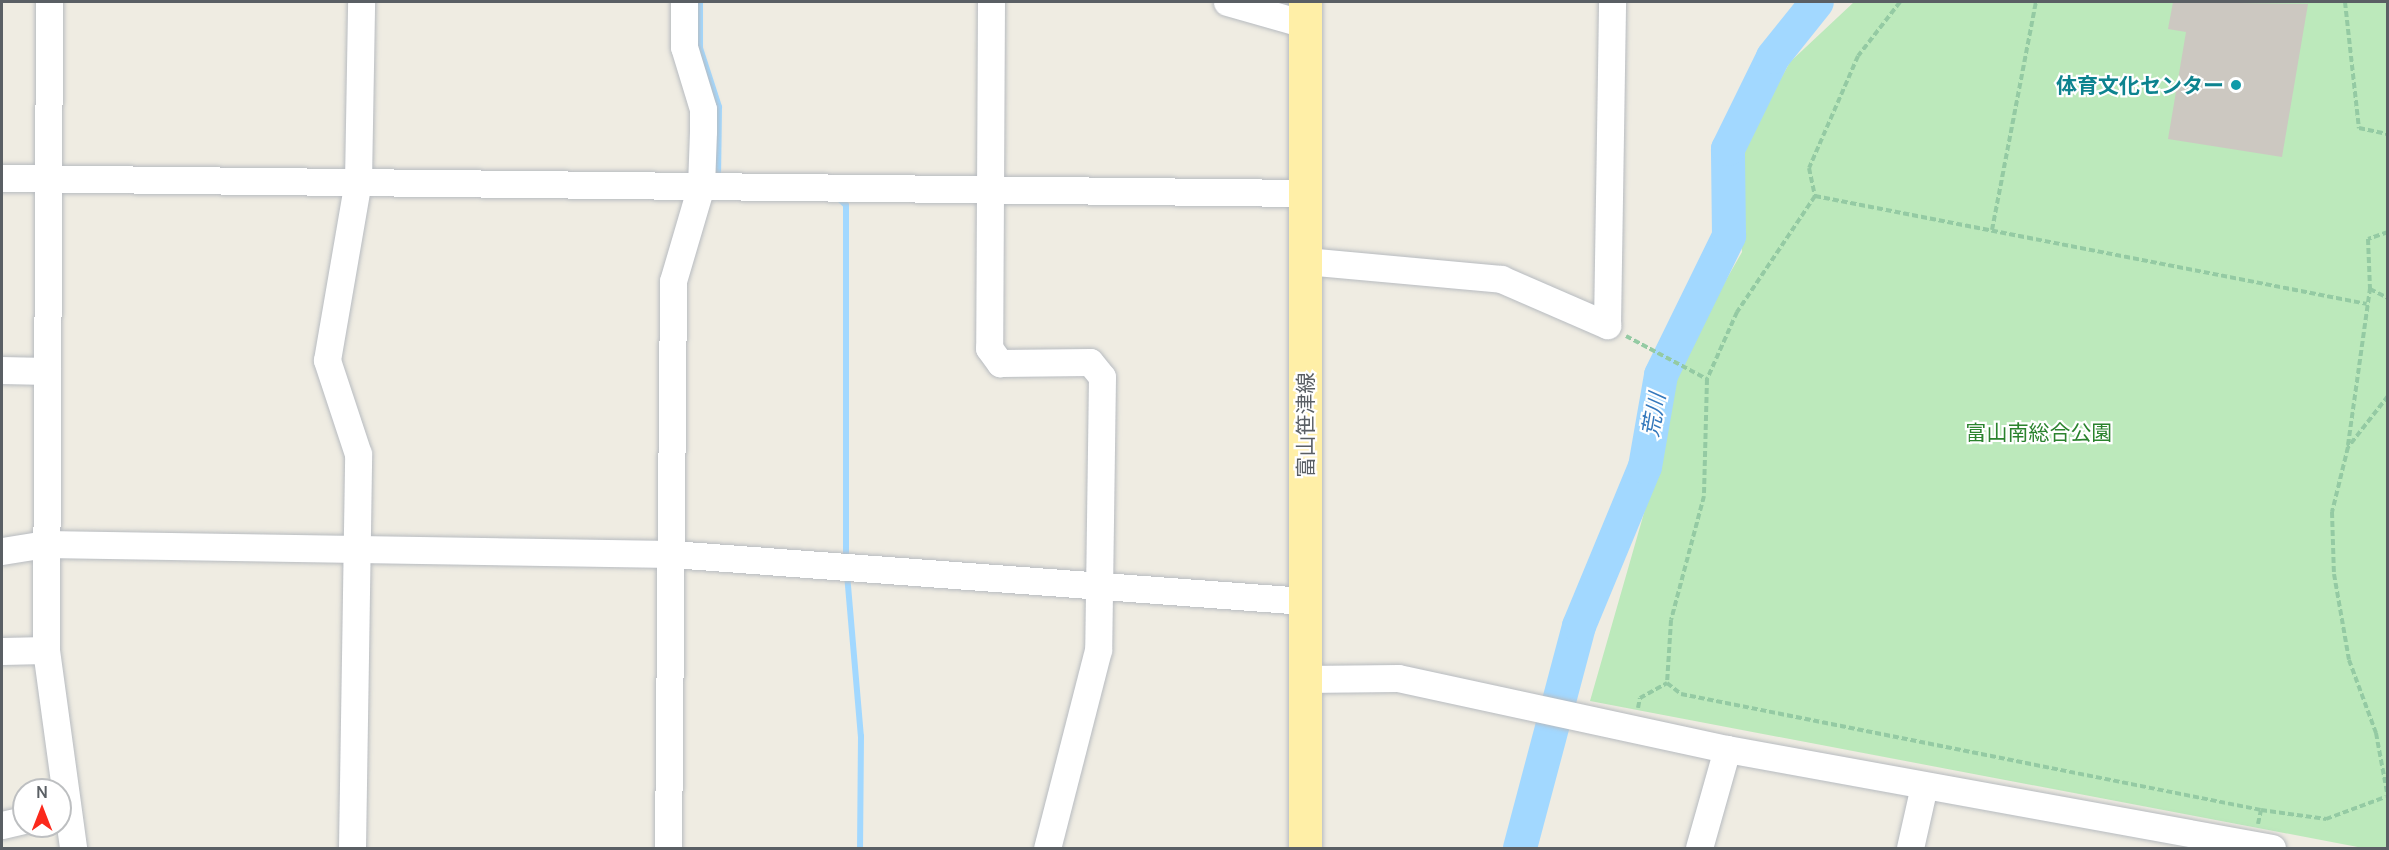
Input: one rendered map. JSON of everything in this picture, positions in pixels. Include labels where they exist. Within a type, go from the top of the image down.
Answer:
[{"type":"main road","name":"富山笹津線","points":[[1305,13],[1305,849]]},
{"type":"street","points":[[49,2],[46,650],[60,778]]},
{"type":"street","points":[[352,849],[358,454],[327,360],[358,181],[361,2]]},
{"type":"street","points":[[668,849],[673,281],[713,186],[703,109],[684,47],[684,2]]},
{"type":"street","points":[[991,2],[988,190],[989,348],[1000,363],[1090,363],[1102,377],[1098,650],[1047,849]]},
{"type":"street","points":[[1227,2],[1305,13]]},
{"type":"street","points":[[1305,261],[1501,279],[1607,326],[1612,2]]},
{"type":"street","points":[[2,178],[1305,193]]},
{"type":"street","points":[[2,370],[46,371]]},
{"type":"street","points":[[2,551],[45,544],[356,547],[672,554],[1304,602]]},
{"type":"street","points":[[2,651],[46,650]]},
{"type":"street","points":[[1304,679],[1398,678],[1726,749],[2263,847]]},
{"type":"street","points":[[1699,849],[1726,749]]},
{"type":"street","points":[[1910,849],[1924,786]]},
{"type":"path","points":[[1667,683],[1671,620],[1704,496],[1707,379],[1737,312],[1815,196],[1809,168],[1858,56],[1900,2]]},
{"type":"path","points":[[1992,230],[2036,2]]},
{"type":"path","points":[[2345,2],[2359,128],[2388,134]]},
{"type":"path","points":[[1815,196],[2367,304]]},
{"type":"path","points":[[1667,683],[1681,694],[2261,810],[2326,819],[2386,798],[2376,733],[2349,660],[2334,574],[2332,512],[2348,447],[2370,288],[2368,239],[2388,232]]},
{"type":"path","points":[[2370,288],[2388,298]]},
{"type":"path","points":[[1607,326],[1707,379]]},
{"type":"path","points":[[2348,447],[2388,396]]},
{"type":"path","points":[[1634,729],[1641,698],[1667,683]]},
{"type":"path","points":[[2261,810],[2263,847]]},
{"type":"green space","name":"富山南総合公園","points":[[1854,2],[2387,2],[2387,848],[2363,848],[1590,701],[1646,506],[1669,380],[1742,252],[1735,162],[1790,62]]},
{"type":"building","name":"体育文化センター","points":[[2173,2],[2308,4],[2282,157],[2168,139],[2186,32],[2168,29]]},
{"type":"waterway","points":[[700,2],[700,48],[719,107],[718,181]]},
{"type":"waterway","name":"荒川","points":[[1520,848],[1579,626],[1645,467],[1661,375],[1729,236],[1728,149],[1773,57],[1817,2]]},
{"type":"waterway","points":[[837,197],[846,205],[846,561]]},
{"type":"waterway","points":[[847,574],[861,736],[860,848]]},
{"type":"place","name":"体育文化センター","points":[[2236,85]]}]
